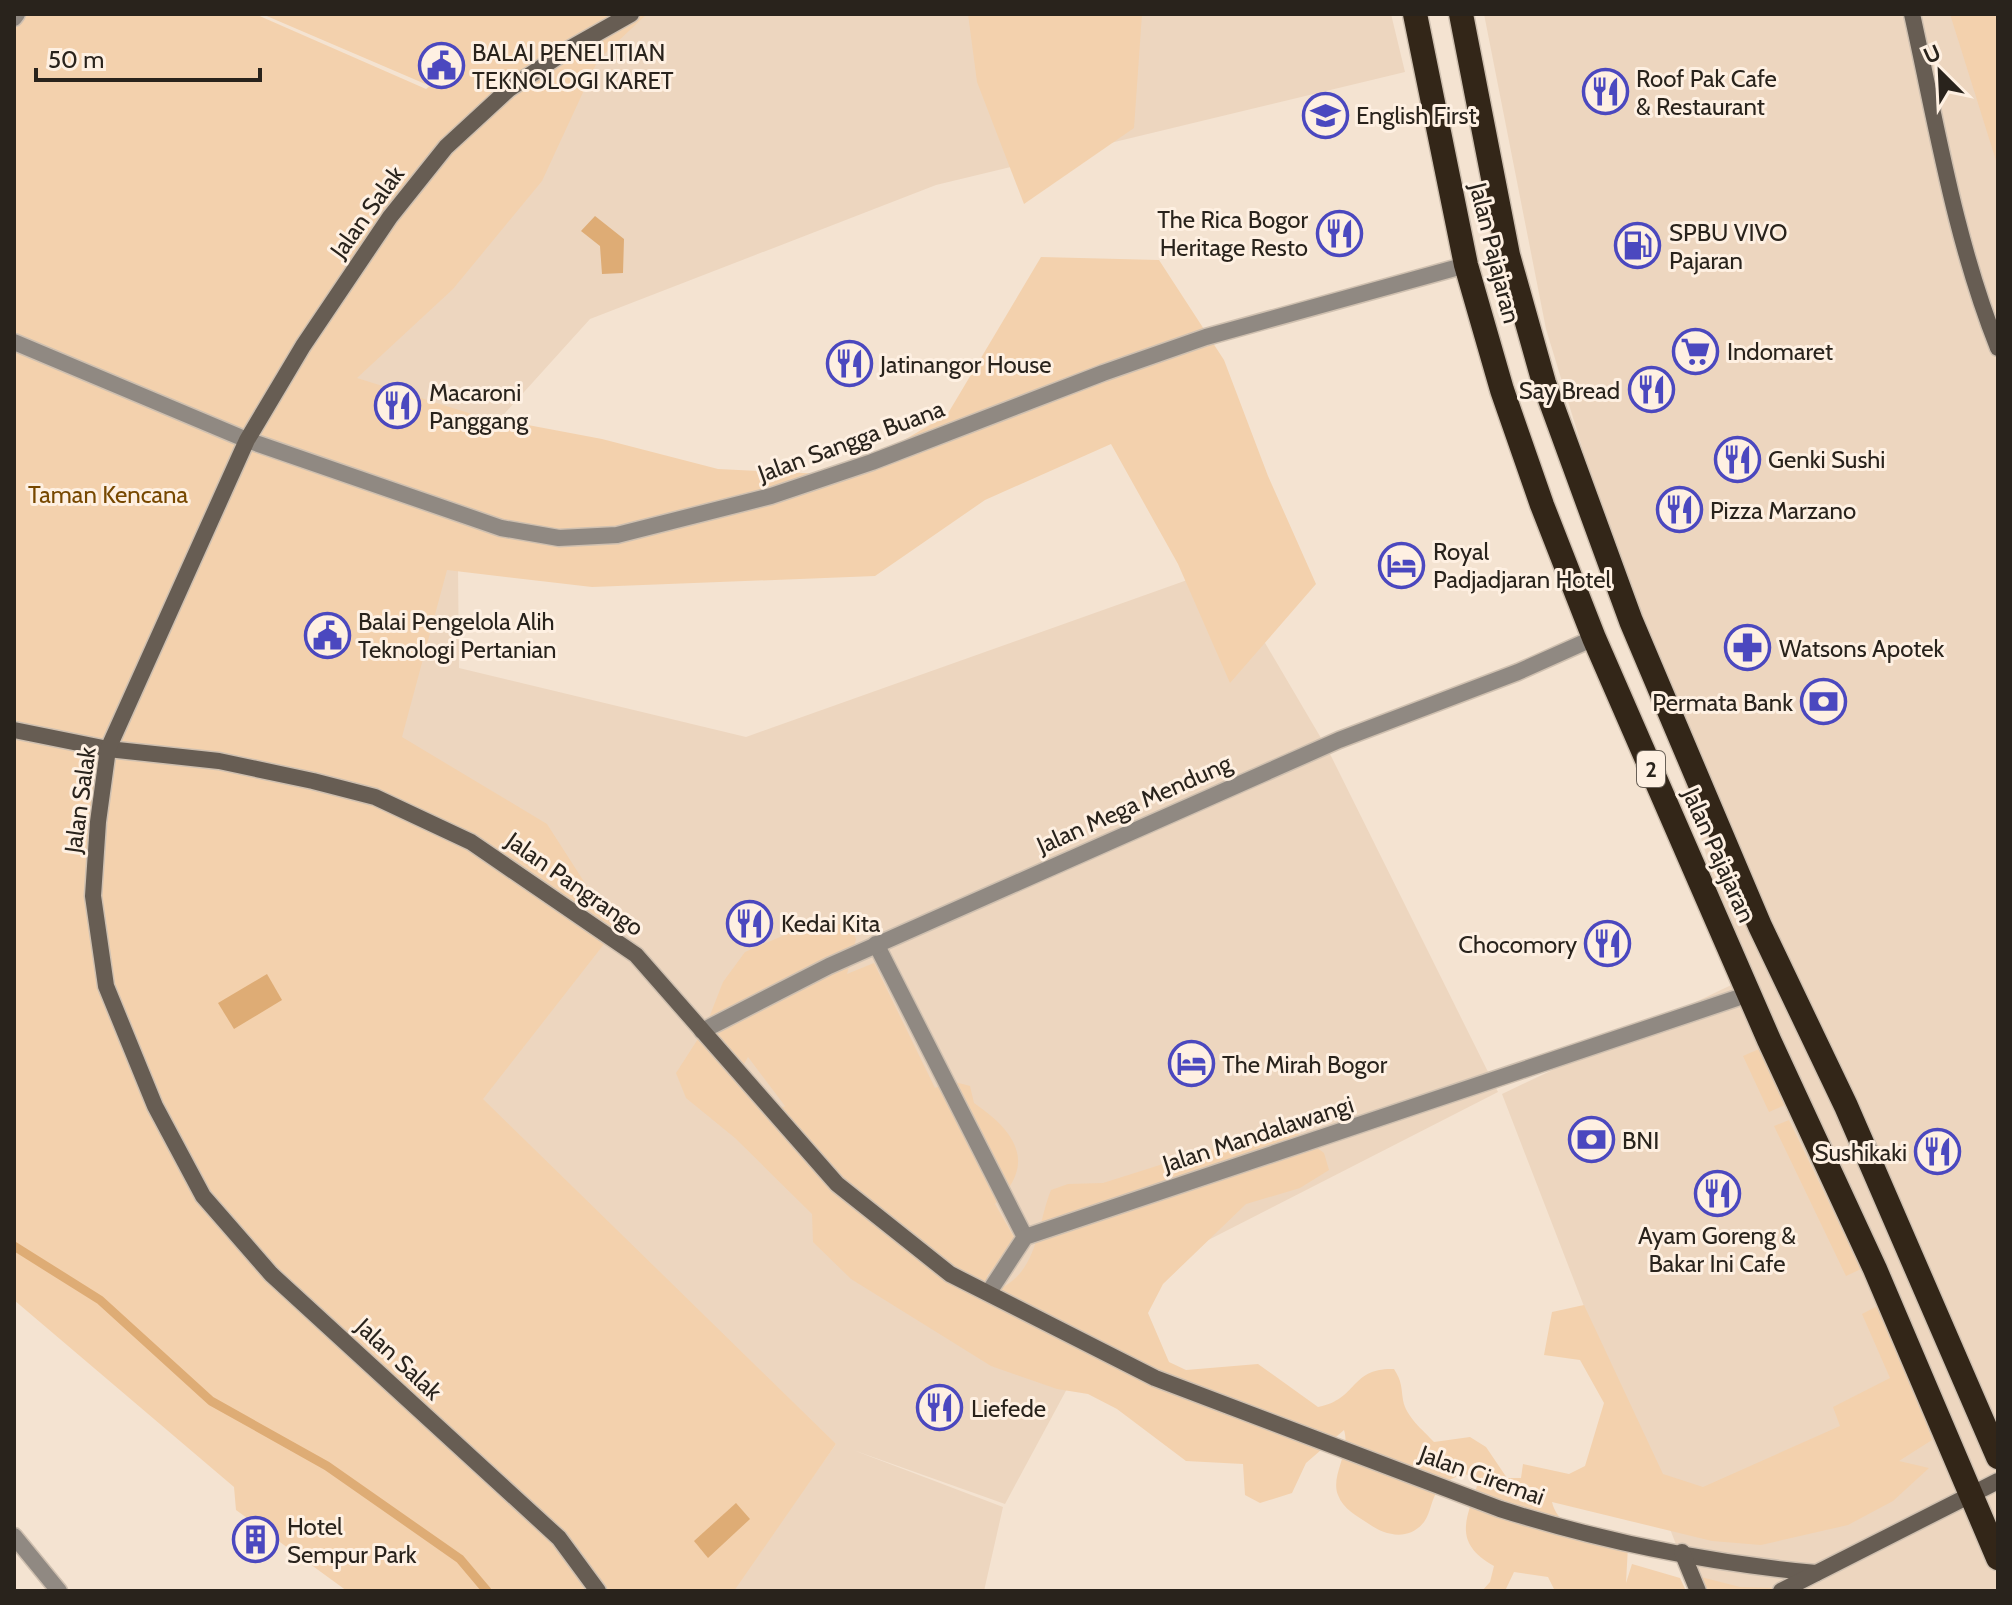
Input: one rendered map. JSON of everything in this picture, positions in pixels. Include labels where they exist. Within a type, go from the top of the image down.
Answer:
[{"type":"highway","name":"Jalan Pajajaran","points":[[1415,14],[1466,265],[1502,390],[1594,638],[1973,1495],[1998,1558]]},
{"type":"highway","name":"Jalan Pajajaran","points":[[1461,14],[1508,255],[1544,383],[1626,606],[1660,696],[1760,926],[1846,1106],[1998,1457]]},
{"type":"street","name":"Jalan Salak","points":[[598,1591],[559,1538],[271,1274],[203,1196],[155,1106],[106,986],[93,896],[98,822],[108,749],[247,440],[303,346],[390,217],[446,147],[509,89],[569,49],[631,14]]},
{"type":"street","points":[[1912,14],[1939,157],[1982,307],[1998,348]]},
{"type":"street","name":"Jalan Sangga Buana","points":[[14,342],[247,440],[501,528],[559,538],[617,535],[771,496],[872,462],[1206,337],[1466,265]]},
{"type":"street","name":"Jalan Mega Mendung","points":[[702,1031],[876,944],[1339,740],[1518,672],[1594,638]]},
{"type":"street","name":"Jalan Pangrango","points":[[14,730],[108,749],[219,761],[329,785],[375,797],[471,842],[636,955],[837,1184],[950,1274],[989,1292]]},
{"type":"street","points":[[876,944],[1025,1237],[989,1292]]},
{"type":"street","name":"Jalan Mandalawangi","points":[[1025,1237],[1749,994]]},
{"type":"street","name":"Jalan Ciremai","points":[[989,1292],[1155,1378],[1553,1526],[1755,1567],[1816,1573]]},
{"type":"street","points":[[1781,1591],[1998,1481]]},
{"type":"street","points":[[14,1536],[59,1591]]},
{"type":"street","points":[[1682,1552],[1698,1591]]},
{"type":"shaded area","points":[[642,14],[1391,14],[1405,72],[936,185],[590,319],[457,466],[459,668],[746,737],[1221,568],[1328,750],[1498,1092],[1124,1283],[1005,1504],[853,1450],[1003,1507],[984,1591],[728,1591],[743,1575],[836,1444],[825,1439],[422,1061],[430,829],[251,447],[453,155]]},
{"type":"shaded area","points":[[1484,14],[1998,14],[1998,1591],[1694,1591],[1502,1094],[1744,979],[1546,329]]},
{"type":"shaded area","points":[[595,216],[624,239],[623,273],[602,274],[600,246],[581,231]]},
{"type":"shaded area","points":[[267,974],[282,1000],[234,1029],[218,1003]]},
{"type":"shaded area","points":[[736,1503],[750,1519],[708,1558],[694,1541]]},
{"type":"green space","name":"Taman Kencana","points":[[14,14],[255,14],[426,89],[430,86],[262,14],[647,14],[598,60],[542,181],[453,289],[357,378],[475,415],[602,439],[718,469],[844,475],[947,415],[1041,257],[1159,260],[1224,360],[1268,476],[1316,584],[1230,683],[1178,564],[1111,444],[985,500],[875,576],[592,587],[447,570],[402,737],[547,824],[615,930],[483,1099],[836,1444],[734,1591],[347,1591],[236,1510],[234,1487],[14,1300]]},
{"type":"green space","points":[[968,14],[1142,14],[1134,128],[1024,204],[977,82]]},
{"type":"green space","points":[[1950,14],[1998,14],[1998,167]]},
{"type":"green space","points":[[848,923],[856,939],[847,974],[874,963],[935,1088],[951,1081],[970,1086],[974,1103],[1010,1136],[1018,1161],[1016,1175],[995,1204],[1015,1239],[987,1276],[991,1292],[1007,1285],[1027,1263],[1051,1190],[1068,1184],[1103,1183],[1286,1125],[1324,1153],[1329,1170],[1300,1188],[1246,1204],[1163,1284],[1148,1313],[1169,1362],[1186,1370],[1258,1364],[1318,1407],[1341,1398],[1369,1373],[1394,1369],[1408,1412],[1434,1442],[1470,1437],[1486,1447],[1507,1478],[1521,1478],[1523,1464],[1569,1474],[1585,1466],[1604,1403],[1580,1360],[1544,1355],[1552,1312],[1584,1305],[1663,1474],[1703,1487],[1840,1426],[1833,1407],[1890,1378],[1862,1314],[1887,1301],[1932,1440],[1899,1461],[1929,1468],[1893,1501],[1848,1525],[1761,1545],[1712,1541],[1552,1502],[1563,1521],[1572,1527],[1628,1546],[1626,1583],[1632,1564],[1680,1578],[1686,1591],[1555,1591],[1548,1577],[1514,1572],[1505,1591],[1482,1591],[1490,1582],[1494,1566],[1472,1548],[1466,1528],[1479,1480],[1465,1474],[1445,1483],[1436,1493],[1424,1522],[1418,1528],[1404,1534],[1390,1534],[1351,1512],[1338,1495],[1336,1488],[1345,1447],[1344,1430],[1306,1463],[1292,1493],[1260,1503],[1245,1495],[1243,1464],[1186,1461],[1117,1409],[1088,1394],[1057,1389],[991,1366],[851,1279],[813,1242],[812,1214],[735,1138],[686,1098],[676,1073],[705,1028],[723,982],[745,952],[794,931]],"holes":[[[748,1057],[785,1106],[754,1100],[745,1091],[738,1075]]]},
{"type":"green space","points":[[1759,1049],[1785,1105],[1769,1112],[1743,1056]]},
{"type":"green space","points":[[1789,1120],[1861,1269],[1846,1276],[1774,1126]]},
{"type":"green space","points":[[1701,1577],[1740,1587],[1777,1588],[1771,1591],[1706,1591]]},
{"type":"waterway","points":[[14,1246],[100,1300],[211,1401],[327,1466],[460,1559],[487,1591]]},
{"type":"place","name":"BALAI PENELITIAN TEKNOLOGI KARET","points":[[441,66]]},
{"type":"place","name":"Roof Pak Cafe & Restaurant","points":[[1605,92]]},
{"type":"place","name":"English First","points":[[1325,115]]},
{"type":"place","name":"The Rica Bogor Heritage Resto","points":[[1339,233]]},
{"type":"place","name":"SPBU VIVO Pajaran","points":[[1638,246]]},
{"type":"place","name":"Indomaret","points":[[1696,351]]},
{"type":"place","name":"Jatinangor House","points":[[849,364]]},
{"type":"place","name":"Say Bread","points":[[1651,390]]},
{"type":"place","name":"Macaroni Panggang","points":[[398,406]]},
{"type":"place","name":"Genki Sushi","points":[[1737,459]]},
{"type":"place","name":"Pizza Marzano","points":[[1679,510]]},
{"type":"place","name":"Royal Padjadjaran Hotel","points":[[1402,565]]},
{"type":"place","name":"Balai Pengelola Alih Teknologi Pertanian","points":[[327,635]]},
{"type":"place","name":"Watsons Apotek","points":[[1748,648]]},
{"type":"place","name":"Permata Bank","points":[[1824,702]]},
{"type":"place","name":"Kedai Kita","points":[[750,923]]},
{"type":"place","name":"Chocomory","points":[[1608,944]]},
{"type":"place","name":"The Mirah Bogor","points":[[1191,1064]]},
{"type":"place","name":"BNI","points":[[1591,1140]]},
{"type":"place","name":"Sushikaki","points":[[1938,1152]]},
{"type":"place","name":"Ayam Goreng & Bakar Ini Cafe","points":[[1717,1193]]},
{"type":"place","name":"Liefede","points":[[940,1408]]},
{"type":"place","name":"Hotel Sempur Park","points":[[256,1540]]}]
